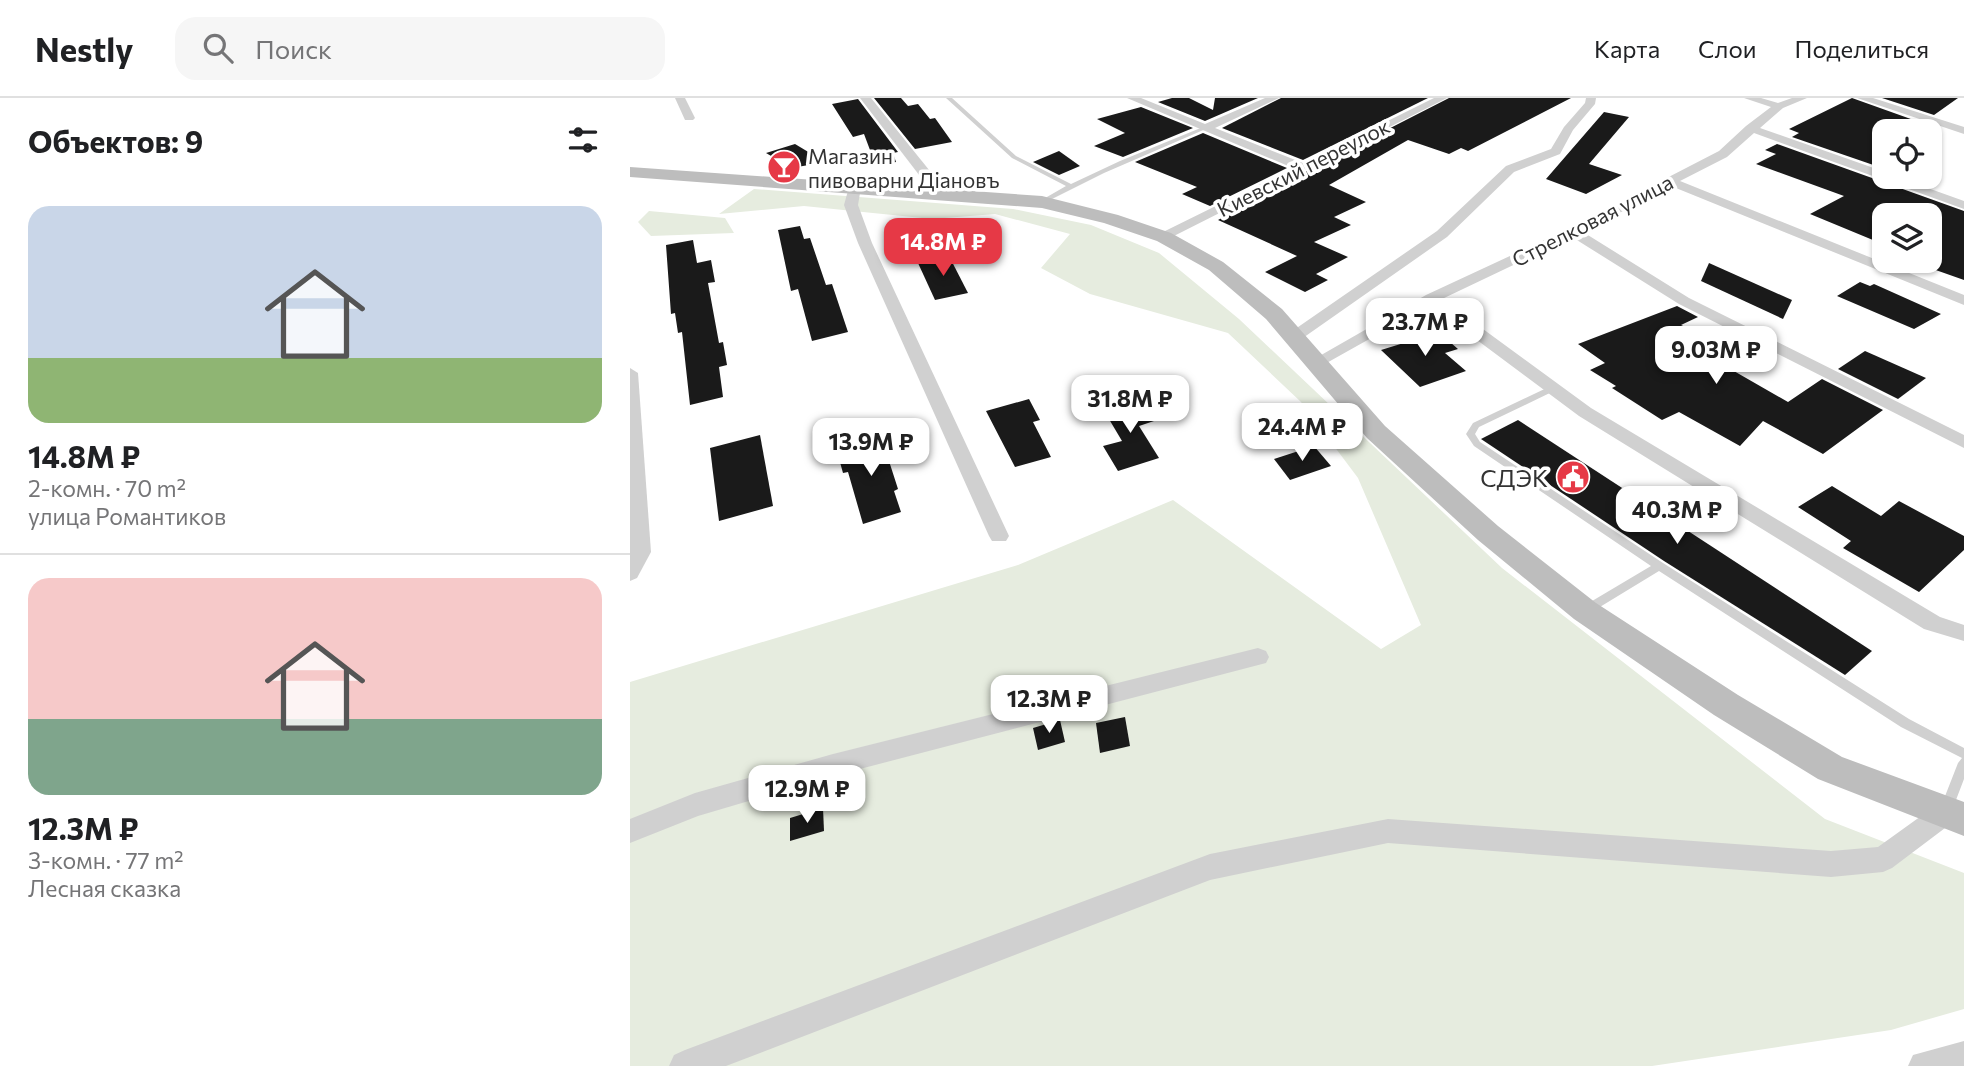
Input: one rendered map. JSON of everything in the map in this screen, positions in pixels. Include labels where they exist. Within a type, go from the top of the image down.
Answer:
[{"type":"main road","points":[[630,172],[853,196],[941,194],[1042,202],[1111,219],[1164,237],[1216,265],[1274,314],[1376,432],[1488,533],[1585,611],[1726,705],[1830,768],[1954,816]]},
{"type":"street","points":[[680,98],[689,118]]},
{"type":"street","points":[[865,98],[941,194]]},
{"type":"street","points":[[1132,98],[1302,167]]},
{"type":"street","points":[[1205,128],[1274,98]]},
{"type":"street","name":"Киевский переулок","points":[[1164,237],[1442,98]]},
{"type":"street","points":[[1294,337],[1442,234],[1510,169],[1556,151],[1568,129],[1590,104],[1591,98]]},
{"type":"street","points":[[1749,98],[1779,106]]},
{"type":"street","name":"Стрелковая улица","points":[[1317,362],[1431,298],[1573,232],[1723,154],[1750,128],[1779,106],[1802,98]]},
{"type":"street","points":[[1863,98],[1964,131]]},
{"type":"street","points":[[1750,128],[1872,171]]},
{"type":"street","points":[[1669,181],[1964,300]]},
{"type":"street","points":[[1921,189],[1964,205]]},
{"type":"street","points":[[853,196],[865,243],[999,536]]},
{"type":"street","points":[[1573,232],[1684,301],[1964,442]]},
{"type":"street","points":[[1431,298],[1585,412],[1932,622],[1964,633]]},
{"type":"street","points":[[630,373],[641,552],[630,573]]},
{"type":"street","points":[[630,831],[695,805],[833,765],[1258,657]]},
{"type":"street","points":[[685,1066],[1210,867],[1388,831],[1831,864],[1883,859],[1954,816]]},
{"type":"street","points":[[1924,1066],[1964,1057]]},
{"type":"lane","points":[[949,98],[1014,157],[1070,186]]},
{"type":"lane","points":[[1042,202],[1139,154],[1205,128]]},
{"type":"lane","points":[[1553,388],[1476,425],[1470,434],[1477,444],[1659,566],[1905,723],[1964,754]]},
{"type":"lane","points":[[1585,611],[1659,566]]},
{"type":"lane","points":[[1954,816],[1964,763]]},
{"type":"shaded area","points":[[754,189],[1013,209],[1091,225],[1159,253],[1239,319],[1502,568],[1825,819],[1964,873],[1964,1009],[1891,1030],[1652,1066],[630,1066],[630,682],[1018,565],[1173,500],[1381,649],[1421,625],[1358,478],[1301,402],[1228,333],[1090,294],[1041,268],[1070,234],[995,214],[932,219],[804,206],[719,214]]},
{"type":"shaded area","points":[[649,211],[725,218],[734,233],[651,236],[638,222]]},
{"type":"building","points":[[874,98],[901,98],[908,106],[918,104],[930,119],[935,118],[952,142],[915,149]]},
{"type":"building","points":[[1172,98],[1189,98],[1213,110],[1215,98],[1258,98],[1205,121],[1158,102]]},
{"type":"building","points":[[1281,98],[1428,98],[1303,160],[1222,128]]},
{"type":"building","points":[[1449,98],[1571,98],[1468,151],[1461,148],[1449,154],[1408,140],[1329,185],[1366,202],[1334,217],[1351,225],[1314,242],[1348,257],[1316,274],[1328,280],[1305,292],[1265,272],[1297,256],[1218,220],[1229,214],[1226,212]]},
{"type":"building","points":[[1852,98],[1911,119],[1872,119],[1872,165],[1792,137],[1799,133],[1789,129]]},
{"type":"building","points":[[1882,98],[1958,98],[1934,115]]},
{"type":"building","points":[[858,99],[898,152],[893,153],[896,162],[876,166],[864,134],[853,137],[832,104]]},
{"type":"building","points":[[1141,107],[1193,128],[1123,157],[1094,146],[1125,133],[1097,119]]},
{"type":"building","points":[[1604,112],[1629,117],[1589,164],[1622,175],[1586,194],[1546,179]]},
{"type":"building","points":[[1203,133],[1287,168],[1210,206],[1182,194],[1197,187],[1135,162]]},
{"type":"building","points":[[795,144],[825,162],[792,168],[766,153]]},
{"type":"building","points":[[1777,144],[1872,178],[1872,189],[1903,189],[1942,203],[1872,203],[1872,240],[1810,214],[1844,196],[1756,164],[1776,154],[1765,150]]},
{"type":"building","points":[[1059,151],[1080,166],[1059,175],[1033,162]]},
{"type":"building","points":[[1942,203],[1964,211],[1964,280],[1942,272]]},
{"type":"building","points":[[800,226],[804,239],[810,238],[826,285],[832,284],[848,332],[812,341],[798,289],[791,291],[778,230]]},
{"type":"building","points":[[693,240],[697,263],[711,260],[715,282],[708,283],[719,343],[723,342],[727,365],[719,367],[723,397],[690,405],[682,332],[678,333],[675,313],[671,314],[666,245]]},
{"type":"building","points":[[949,256],[968,293],[935,300],[918,263]]},
{"type":"building","points":[[1709,263],[1792,300],[1783,319],[1701,281]]},
{"type":"building","points":[[1860,282],[1870,286],[1874,284],[1941,314],[1914,329],[1837,296]]},
{"type":"building","points":[[1677,306],[1698,317],[1681,325],[1723,345],[1706,355],[1788,402],[1822,379],[1883,410],[1823,454],[1763,421],[1740,446],[1679,412],[1662,420],[1612,388],[1616,386],[1590,370],[1605,363],[1578,344]]},
{"type":"building","points":[[1435,329],[1458,349],[1445,353],[1466,371],[1420,387],[1381,350],[1407,342],[1403,339]]},
{"type":"building","points":[[1865,351],[1926,378],[1898,399],[1838,369]]},
{"type":"building","points":[[1142,398],[1157,420],[1139,426],[1159,458],[1118,471],[1103,446],[1122,441],[1103,409]]},
{"type":"building","points":[[1029,399],[1040,420],[1033,422],[1051,457],[1015,467],[986,411]]},
{"type":"building","points":[[1518,420],[1872,651],[1845,675],[1664,561],[1481,439]]},
{"type":"building","points":[[760,435],[773,506],[719,521],[710,448]]},
{"type":"building","points":[[881,436],[898,489],[894,491],[901,512],[863,524],[848,472],[843,473],[836,448]]},
{"type":"building","points":[[1314,446],[1331,466],[1290,480],[1274,459]]},
{"type":"building","points":[[1832,486],[1881,516],[1899,501],[1964,536],[1964,550],[1919,592],[1843,548],[1851,541],[1798,507]]},
{"type":"building","points":[[1125,717],[1130,746],[1100,753],[1096,723]]},
{"type":"building","points":[[1060,720],[1065,742],[1038,750],[1033,728]]},
{"type":"building","points":[[823,808],[824,831],[790,841],[790,818]]},
{"type":"place","name":"Магазин пивоварни Дiановъ","points":[[784,167]]},
{"type":"place","name":"СДЭК","points":[[1573,477]]}]
